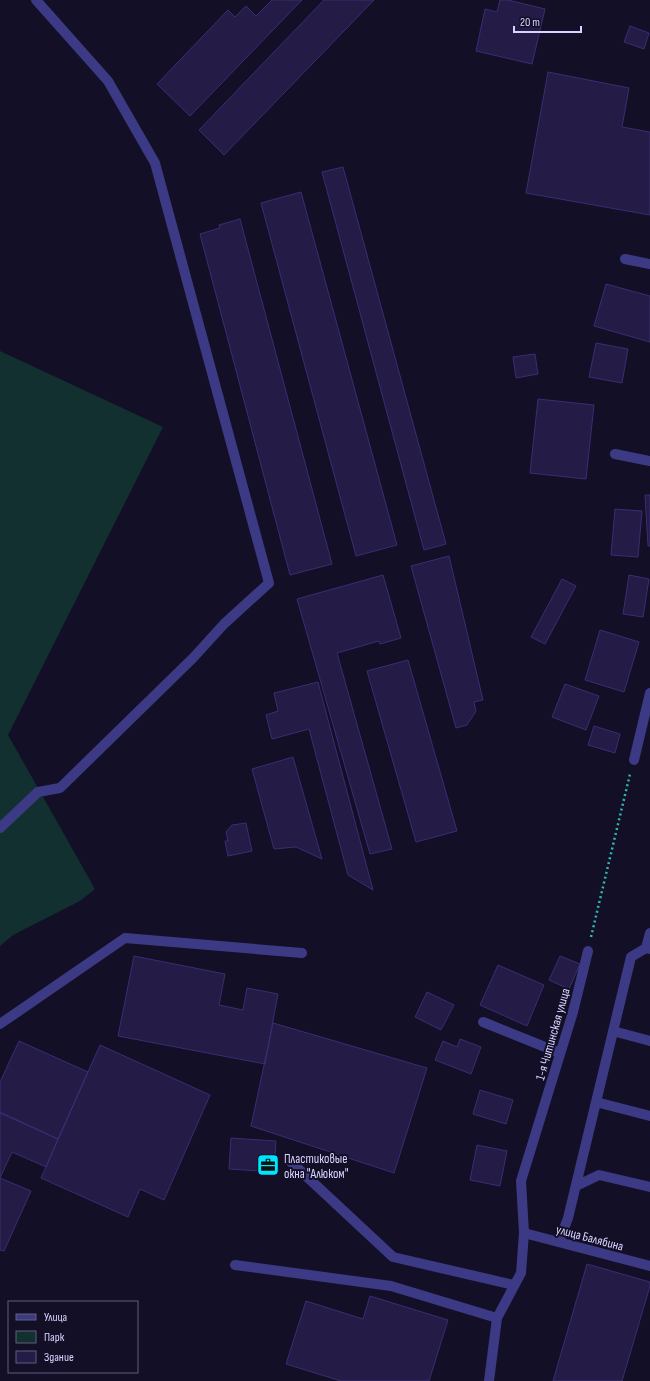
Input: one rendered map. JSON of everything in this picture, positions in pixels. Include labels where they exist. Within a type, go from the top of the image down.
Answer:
[{"type":"street","points":[[0,828],[38,792],[60,788],[193,658],[224,624],[269,583],[155,163],[108,81],[36,0]]},
{"type":"street","points":[[625,259],[650,264]]},
{"type":"street","points":[[615,454],[650,461]]},
{"type":"street","points":[[634,760],[650,693]]},
{"type":"street","points":[[560,1242],[576,1186],[631,957],[648,948],[650,933]]},
{"type":"street","points":[[0,1024],[125,938],[302,953]]},
{"type":"street","name":"1-я Читинская улица","points":[[489,1381],[497,1318],[520,1273],[524,1233],[521,1181],[573,1012],[588,951]]},
{"type":"street","points":[[483,1022],[560,1053]]},
{"type":"street","points":[[613,1031],[650,1041]]},
{"type":"street","points":[[596,1102],[650,1116]]},
{"type":"street","points":[[290,1161],[393,1256],[514,1285]]},
{"type":"street","points":[[576,1186],[599,1174],[650,1187]]},
{"type":"street","name":"улица Балябина","points":[[524,1233],[650,1266]]},
{"type":"street","points":[[236,1266],[391,1286],[497,1318]]},
{"type":"path","points":[[588,951],[634,760]]},
{"type":"green space","points":[[0,351],[163,427],[8,735],[95,889],[80,901],[13,935],[0,946]]},
{"type":"building","points":[[272,0],[302,0],[190,116],[157,84],[228,10],[235,17],[246,6],[256,16]]},
{"type":"building","points":[[324,0],[374,0],[224,155],[199,130]]},
{"type":"building","points":[[500,0],[508,0],[545,9],[532,64],[476,51],[485,9],[497,12]]},
{"type":"building","points":[[630,26],[649,33],[644,49],[624,42]]},
{"type":"building","points":[[548,72],[629,88],[622,127],[650,132],[650,215],[526,193]]},
{"type":"building","points":[[343,167],[446,544],[424,550],[322,172]]},
{"type":"building","points":[[301,192],[397,545],[356,556],[261,203]]},
{"type":"building","points":[[240,219],[332,564],[290,575],[200,234],[220,228],[219,225]]},
{"type":"building","points":[[606,284],[650,296],[650,342],[594,326]]},
{"type":"building","points":[[596,343],[628,349],[622,383],[589,377]]},
{"type":"building","points":[[535,354],[538,374],[516,378],[513,357]]},
{"type":"building","points":[[538,399],[594,405],[586,479],[530,473]]},
{"type":"building","points":[[645,495],[650,495],[650,546],[648,546]]},
{"type":"building","points":[[615,509],[642,511],[638,557],[611,555]]},
{"type":"building","points":[[449,556],[483,700],[474,702],[476,711],[467,725],[456,728],[411,566]]},
{"type":"building","points":[[383,575],[401,638],[380,644],[379,641],[337,653],[392,849],[370,854],[297,599]]},
{"type":"building","points":[[629,575],[649,579],[643,617],[623,614]]},
{"type":"building","points":[[562,579],[576,586],[545,644],[531,637]]},
{"type":"building","points":[[600,630],[639,642],[624,692],[585,680]]},
{"type":"building","points":[[408,660],[457,831],[416,842],[367,671]]},
{"type":"building","points":[[318,682],[373,890],[348,875],[309,729],[272,739],[266,715],[278,711],[274,693]]},
{"type":"building","points":[[565,684],[599,696],[586,730],[552,717]]},
{"type":"building","points":[[594,726],[620,734],[615,753],[588,745]]},
{"type":"building","points":[[293,757],[322,859],[296,847],[274,849],[252,769]]},
{"type":"building","points":[[246,823],[252,851],[228,856],[225,841],[228,841],[226,832],[232,825]]},
{"type":"building","points":[[134,956],[225,974],[219,1005],[243,1010],[247,988],[278,994],[265,1064],[118,1036]]},
{"type":"building","points":[[560,956],[580,964],[569,989],[549,980]]},
{"type":"building","points":[[498,965],[544,985],[527,1026],[480,1005]]},
{"type":"building","points":[[427,992],[454,1005],[441,1030],[415,1017]]},
{"type":"building","points":[[273,1023],[427,1068],[394,1173],[251,1126]]},
{"type":"building","points":[[460,1039],[481,1047],[471,1074],[435,1060],[443,1041],[457,1047]]},
{"type":"building","points":[[19,1041],[88,1072],[58,1139],[0,1112],[0,1082]]},
{"type":"building","points":[[100,1045],[210,1095],[164,1200],[140,1189],[128,1217],[41,1178]]},
{"type":"building","points":[[480,1090],[513,1100],[506,1124],[473,1114]]},
{"type":"building","points":[[0,1113],[58,1139],[46,1167],[12,1152],[0,1178]]},
{"type":"building","points":[[231,1138],[276,1141],[274,1172],[229,1169]]},
{"type":"building","points":[[477,1145],[507,1151],[500,1186],[470,1180]]},
{"type":"building","points":[[0,1178],[31,1191],[4,1251],[0,1250]]},
{"type":"building","points":[[587,1264],[650,1282],[622,1381],[553,1381]]},
{"type":"building","points":[[370,1296],[448,1320],[429,1381],[341,1381],[286,1364],[306,1301],[363,1319]]},
{"type":"place","name":"Пластиковые окна \"Алюком\"","points":[[268,1165]]}]
